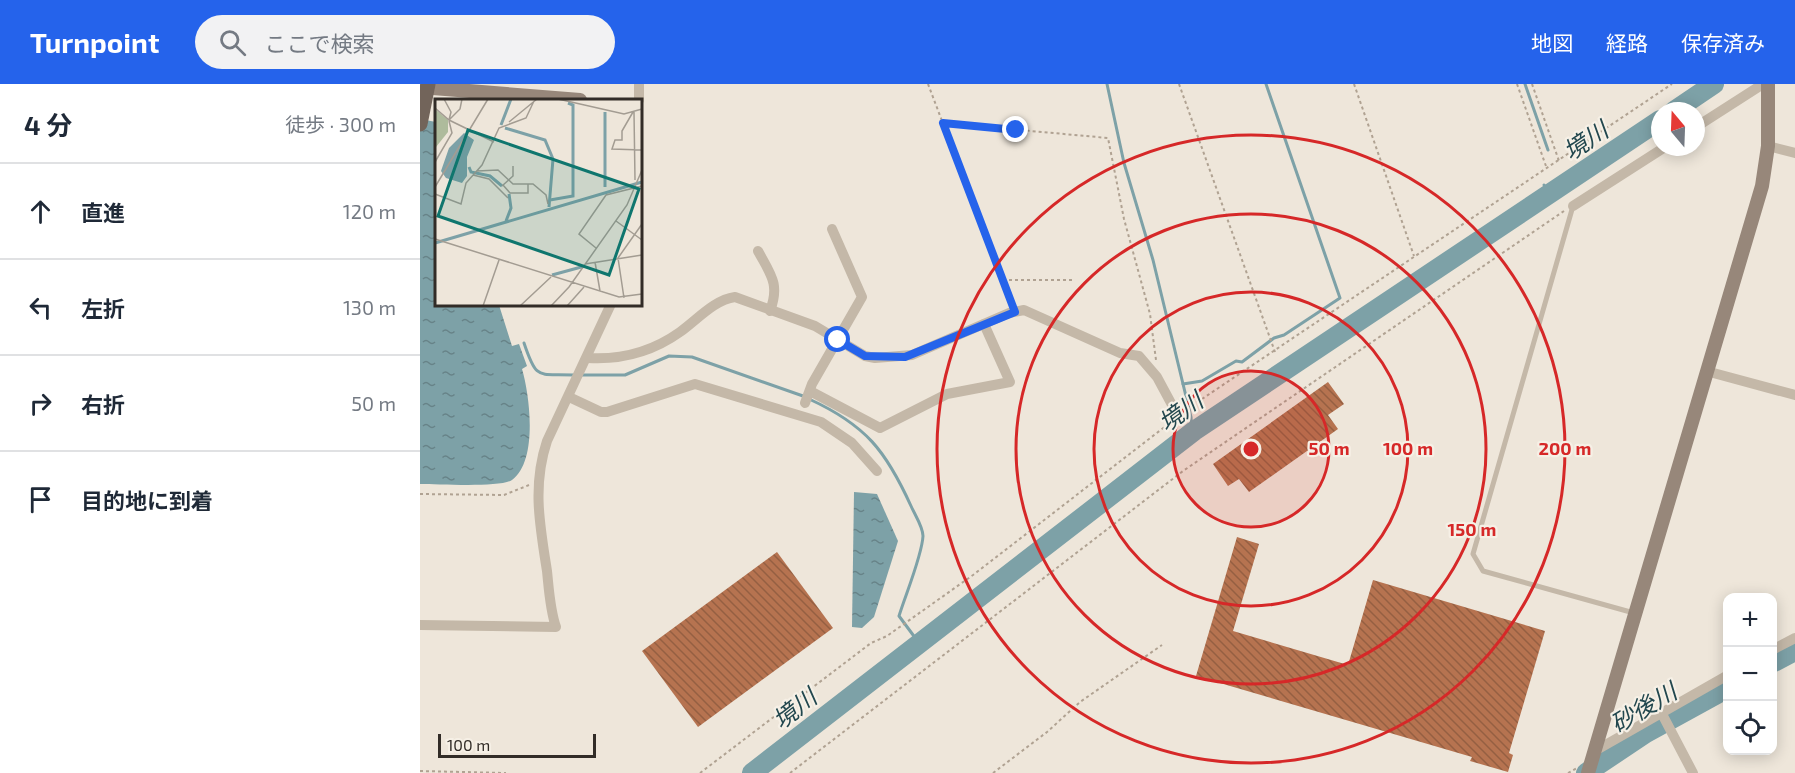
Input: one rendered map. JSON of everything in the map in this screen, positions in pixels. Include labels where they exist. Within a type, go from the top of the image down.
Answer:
[{"type":"main road","points":[[421,120],[425,87]]},
{"type":"street","points":[[1705,121],[1763,84]]},
{"type":"street","points":[[1588,763],[1762,186],[1768,146],[1768,84]]},
{"type":"street","points":[[425,87],[568,99]]},
{"type":"street","points":[[1768,146],[1795,153]]},
{"type":"street","points":[[1573,206],[1651,156]]},
{"type":"street","points":[[805,403],[862,297],[832,229]]},
{"type":"street","points":[[758,251],[774,280],[776,294],[771,310]]},
{"type":"street","points":[[588,358],[614,360],[630,357],[678,334],[723,299],[735,297],[815,326],[865,356],[905,357],[1024,310],[1120,353],[1135,354],[1157,377],[1178,416]]},
{"type":"street","points":[[420,625],[556,627],[539,517],[537,481],[547,441],[588,358],[610,306]]},
{"type":"street","points":[[810,390],[880,428],[946,394],[1010,382],[984,324]]},
{"type":"street","points":[[1706,371],[1795,395]]},
{"type":"street","points":[[569,397],[601,412],[607,412],[695,384],[821,422],[852,443],[877,471]]},
{"type":"street","points":[[1777,648],[1795,638]]},
{"type":"street","points":[[1588,763],[1723,678]]},
{"type":"street","points":[[1662,715],[1693,773]]},
{"type":"lane","points":[[1573,206],[1473,554],[1483,571],[1634,614]]},
{"type":"path","points":[[928,84],[1015,312]]},
{"type":"path","points":[[1179,84],[1275,352]]},
{"type":"path","points":[[1354,84],[1414,256]]},
{"type":"path","points":[[1518,84],[1547,169]]},
{"type":"path","points":[[1532,84],[1559,160]]},
{"type":"path","points":[[700,773],[871,643],[887,636],[973,575],[1178,416],[1672,84]]},
{"type":"path","points":[[943,123],[1108,138],[1124,219],[1150,314],[1156,350],[1157,377]]},
{"type":"path","points":[[790,773],[1183,471],[1573,206]]},
{"type":"path","points":[[1003,280],[1072,280]]},
{"type":"path","points":[[420,494],[504,495],[515,493],[537,481]]},
{"type":"path","points":[[993,773],[1047,732],[1080,702],[1162,645]]},
{"type":"path","points":[[1568,773],[1588,763]]},
{"type":"path","points":[[420,771],[506,773]]},
{"type":"water","points":[[420,119],[435,122],[435,306],[499,306],[512,346],[519,344],[527,366],[522,369],[530,428],[526,458],[520,471],[512,480],[483,485],[420,484]]},
{"type":"water","points":[[854,492],[877,494],[898,541],[874,617],[862,628],[852,627]]},
{"type":"building","points":[[1328,382],[1344,404],[1328,415],[1338,429],[1249,492],[1239,479],[1228,486],[1213,464]]},
{"type":"building","points":[[1237,537],[1259,544],[1233,631],[1348,665],[1373,580],[1545,631],[1509,753],[1513,755],[1508,772],[1470,761],[1472,757],[1196,676]]},
{"type":"building","points":[[777,552],[833,628],[698,727],[642,651]]},
{"type":"waterway","points":[[1107,84],[1124,163],[1153,260],[1191,417],[1192,433]]},
{"type":"waterway","points":[[1183,384],[1202,381],[1236,361],[1242,362],[1274,338],[1284,335],[1340,298],[1266,84]]},
{"type":"waterway","points":[[1525,84],[1548,150]]},
{"type":"waterway","name":"境川","points":[[1687,102],[1714,84]]},
{"type":"waterway","name":"境川","points":[[752,773],[1194,431],[1651,126]]},
{"type":"waterway","points":[[1544,185],[1551,194]]},
{"type":"waterway","points":[[524,343],[532,364],[540,373],[574,375]]},
{"type":"waterway","points":[[581,375],[625,375],[669,356],[692,357],[803,396]]},
{"type":"waterway","points":[[809,399],[845,419],[872,442],[893,470],[923,532],[917,565],[899,616],[919,643]]},
{"type":"waterway","name":"砂後川","points":[[1777,660],[1795,651]]},
{"type":"waterway","name":"砂後川","points":[[1586,773],[1646,733],[1723,691]]},
{"type":"route","points":[[838,340],[865,356],[905,357],[1015,312],[943,123],[1016,130]]}]
